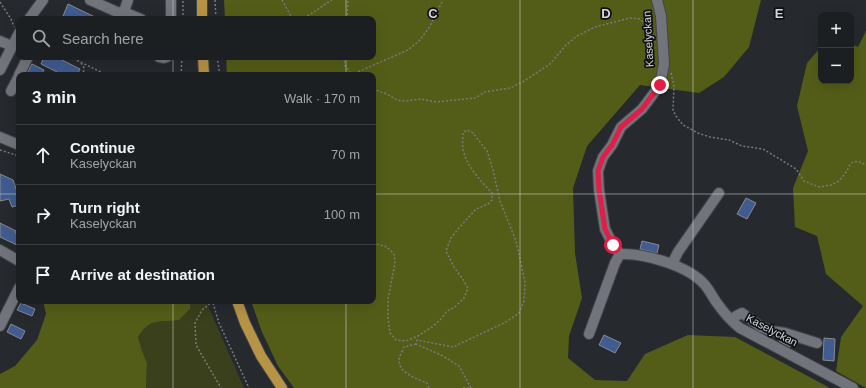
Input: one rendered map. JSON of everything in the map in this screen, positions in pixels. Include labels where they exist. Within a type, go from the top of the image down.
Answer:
[{"type":"main road","points":[[202,0],[202,16]]},
{"type":"main road","points":[[204,60],[204,72]]},
{"type":"main road","points":[[238,304],[245,323],[261,356],[282,388]]},
{"type":"street","points":[[31,16],[43,0]]},
{"type":"street","points":[[90,0],[106,3],[123,14],[130,14],[134,16]]},
{"type":"street","points":[[123,14],[128,0]]},
{"type":"street","points":[[171,0],[171,16]]},
{"type":"street","name":"Kaselyckan","points":[[657,0],[661,16],[664,64],[660,85],[642,109],[621,127],[612,145],[603,157],[598,171],[599,190],[605,229],[613,245],[620,254],[631,254],[672,264],[692,275],[705,284],[732,321],[740,328],[760,340],[853,388]]},
{"type":"street","points":[[0,70],[12,46],[16,34]]},
{"type":"street","points":[[0,41],[12,46]]},
{"type":"street","points":[[20,72],[26,60]]},
{"type":"street","points":[[12,92],[16,82]]},
{"type":"street","points":[[0,137],[16,144]]},
{"type":"street","points":[[672,264],[678,252],[719,193]]},
{"type":"street","points":[[0,250],[16,259]]},
{"type":"street","points":[[589,334],[614,263],[620,254]]},
{"type":"street","points":[[0,326],[16,294]]},
{"type":"street","points":[[732,321],[736,316],[742,313],[761,327],[818,343]]},
{"type":"path","points":[[183,0],[183,16]]},
{"type":"path","points":[[215,0],[216,16]]},
{"type":"path","points":[[282,0],[291,16]]},
{"type":"path","points":[[309,16],[332,0]]},
{"type":"path","points":[[347,16],[348,0]]},
{"type":"path","points":[[358,72],[408,50],[420,40],[430,26],[443,0]]},
{"type":"path","points":[[0,2],[16,29]]},
{"type":"path","points":[[376,90],[397,100],[405,101],[421,99],[436,102],[475,98],[485,92],[510,88],[524,81],[550,64],[566,45],[577,36],[595,27],[630,18],[640,19],[644,23],[654,43]]},
{"type":"path","points":[[76,60],[101,72]]},
{"type":"path","points":[[181,72],[182,60]]},
{"type":"path","points":[[218,60],[220,72]]},
{"type":"path","points":[[344,60],[345,66],[349,72]]},
{"type":"path","points":[[80,62],[84,68],[83,72]]},
{"type":"path","points":[[671,71],[674,86],[674,110],[676,116],[683,125],[698,133],[710,137],[729,140],[742,146],[763,149],[796,169],[804,182],[820,187],[831,185],[839,181],[847,171],[850,164],[854,161],[862,162],[866,166]]},
{"type":"path","points":[[376,243],[387,247],[394,254],[395,263],[388,299],[390,333],[396,340],[406,341],[418,336],[432,327],[447,311],[455,307],[464,298],[468,288],[454,267],[446,251],[451,238],[459,228],[476,210],[488,204],[492,200],[492,193],[482,183],[467,162],[463,148],[463,133],[466,130],[474,133],[487,151],[500,201],[516,241],[525,282],[524,301],[519,313],[506,322],[453,347],[417,340],[416,344]]},
{"type":"path","points":[[0,150],[16,155]]},
{"type":"path","points":[[209,304],[202,310],[195,323],[196,345],[221,388]]},
{"type":"path","points":[[213,304],[219,323],[249,388]]},
{"type":"path","points":[[429,388],[427,382],[414,377],[401,367],[399,359],[404,347],[416,344],[441,355],[459,366],[472,388]]},
{"type":"path","points":[[246,388],[248,384]]},
{"type":"path","points":[[463,388],[472,388]]},
{"type":"green space","points":[[224,0],[761,0],[749,47],[724,77],[699,93],[640,85],[587,146],[573,188],[575,253],[582,298],[569,336],[568,358],[595,380],[627,381],[645,354],[688,335],[735,337],[830,388],[294,388],[278,366],[262,332],[252,304],[376,304],[376,72],[227,72],[226,60],[376,60],[376,16],[225,16]]},
{"type":"green space","points":[[866,31],[866,388],[836,371],[841,337],[863,306],[826,274],[817,236],[795,227],[793,188],[808,151],[797,106],[807,63],[818,50],[818,84],[854,84],[854,45],[858,47]]},
{"type":"green space","points":[[44,304],[190,304],[190,309],[179,320],[160,321],[151,324],[147,326],[138,337],[147,363],[146,388],[0,388],[0,374],[15,366],[37,340],[46,314]]},
{"type":"green space","points":[[190,304],[207,304],[244,388],[146,388],[147,363],[138,337],[147,326],[160,321],[179,320],[190,309]]},
{"type":"building","points":[[68,4],[93,16],[63,16]]},
{"type":"building","points":[[43,60],[62,60],[80,69],[78,72],[57,72],[41,64]]},
{"type":"building","points":[[32,64],[44,70],[43,72],[28,72]]},
{"type":"building","points":[[0,174],[13,180],[16,188],[16,206],[12,207],[9,199],[0,201]]},
{"type":"building","points":[[746,198],[756,203],[747,219],[737,214]]},
{"type":"building","points":[[0,223],[16,231],[16,245],[0,237]]},
{"type":"building","points":[[642,241],[659,245],[657,253],[640,249]]},
{"type":"building","points":[[20,304],[35,309],[32,316],[17,310]]},
{"type":"building","points":[[11,324],[25,331],[21,339],[7,332]]},
{"type":"building","points":[[604,335],[621,343],[615,353],[599,345]]},
{"type":"building","points":[[824,338],[835,339],[834,361],[823,360]]},
{"type":"building","points":[[780,339],[792,342],[790,347],[779,341]]},
{"type":"route","points":[[613,245],[605,229],[599,190],[598,171],[603,157],[612,145],[621,127],[642,109],[660,85]]}]
